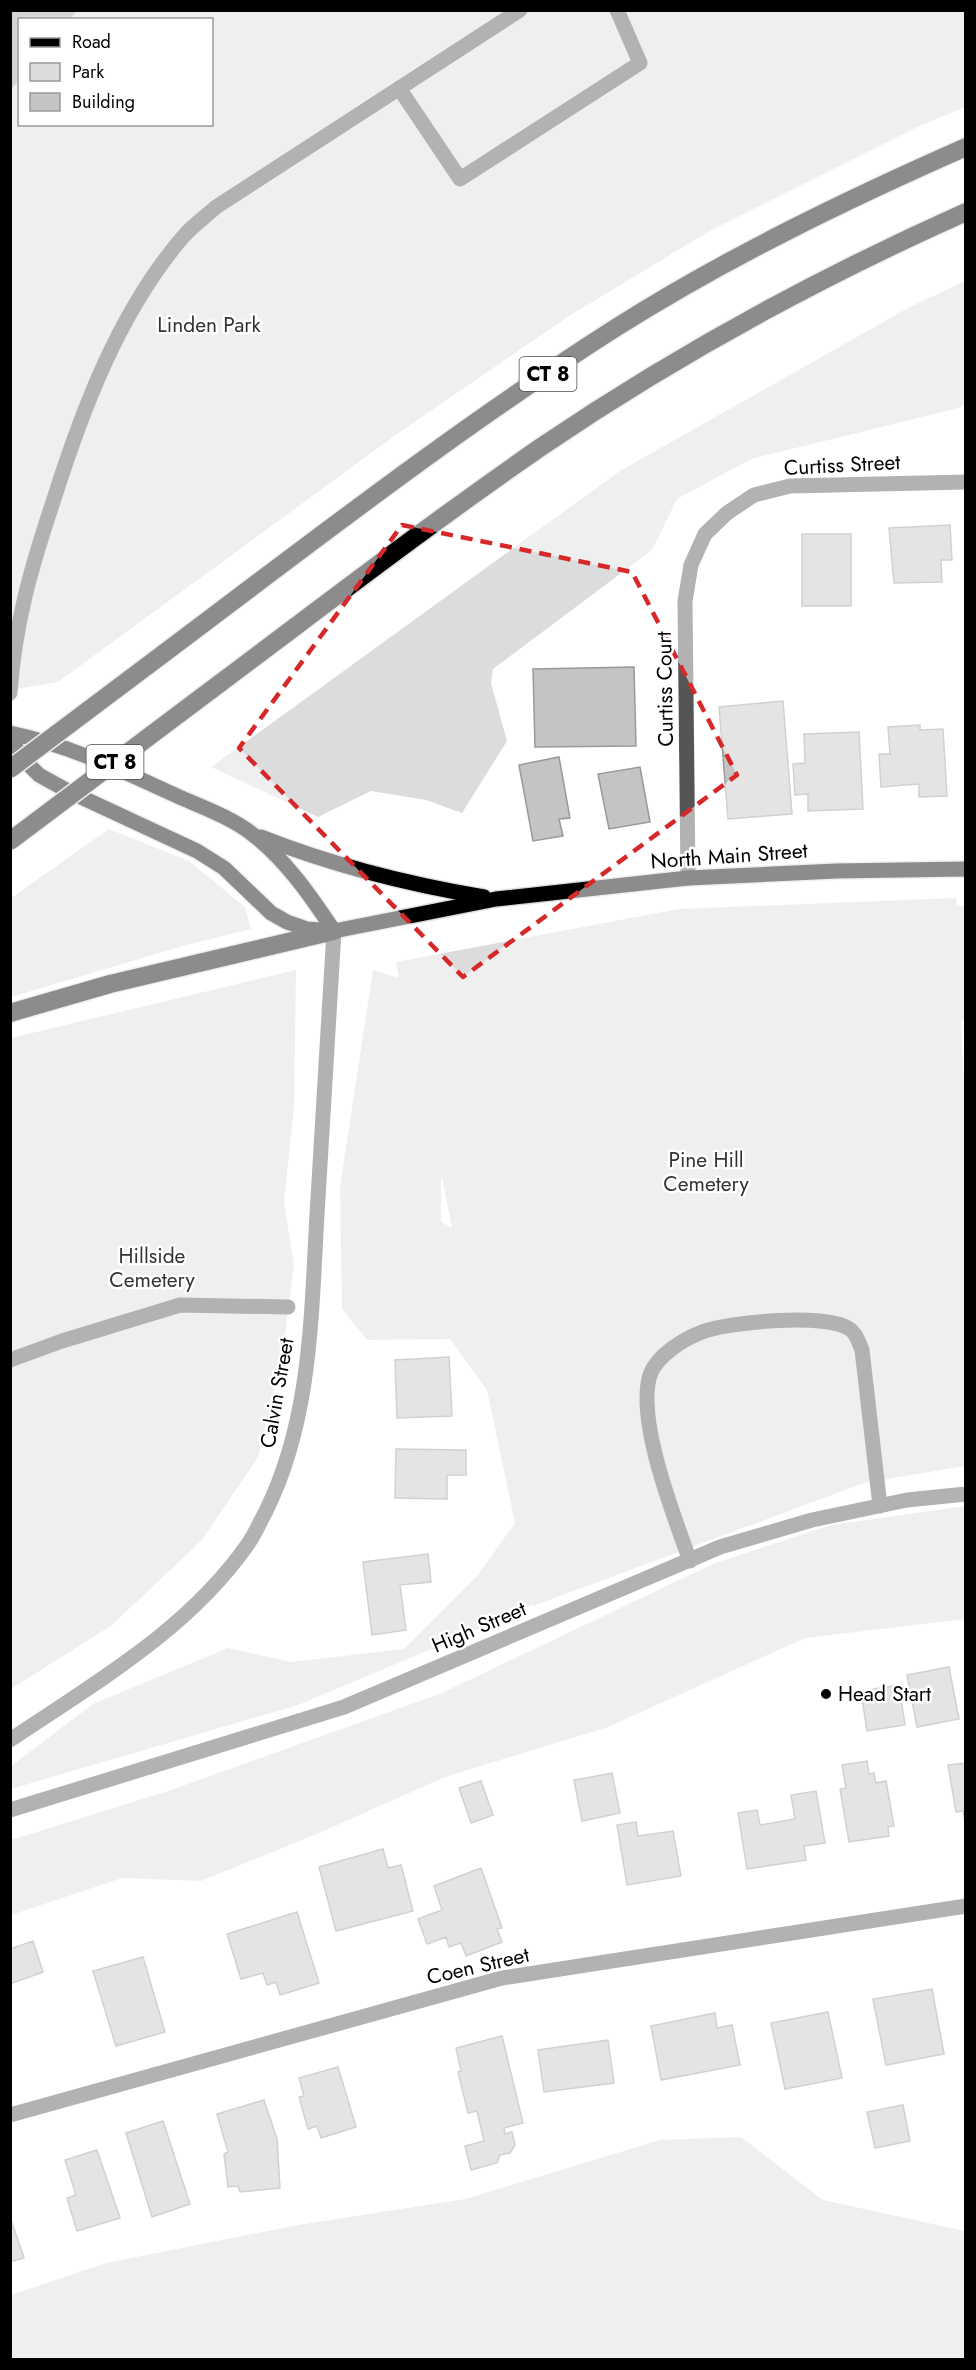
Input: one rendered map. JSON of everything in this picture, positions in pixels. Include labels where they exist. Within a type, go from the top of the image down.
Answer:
[{"type":"highway","name":"CT 8","points":[[10,769],[388,486],[502,404],[618,327],[739,257],[851,199],[966,147]]},
{"type":"highway","name":"CT 8","points":[[10,841],[429,527],[542,447],[663,369],[784,299],[901,241],[966,212]]},
{"type":"highway","points":[[10,1013],[110,984],[334,931]]},
{"type":"main road","name":"North Main Street","points":[[10,735],[21,757],[39,775],[196,851],[224,868],[271,913],[287,922],[307,928],[334,931],[496,899],[688,878],[966,868]]},
{"type":"main road","points":[[10,735],[44,740],[78,751],[217,814],[250,832],[282,861],[305,888],[334,931]]},
{"type":"main road","name":"North Main Street","points":[[250,832],[305,854],[374,875],[421,887],[496,899]]},
{"type":"street","points":[[10,693],[18,618],[31,569],[72,442],[101,373],[131,312],[158,270],[184,236],[216,207],[520,10]]},
{"type":"street","points":[[399,88],[460,179],[640,63],[617,10]]},
{"type":"street","name":"Curtiss Street","points":[[727,513],[754,495],[790,486],[966,482]]},
{"type":"street","name":"Curtiss Court","points":[[688,878],[685,601],[691,565],[705,534],[727,513]]},
{"type":"street","name":"Calvin Street","points":[[10,1740],[146,1648],[189,1613],[222,1579],[250,1542],[274,1493],[295,1436],[307,1364],[334,931]]},
{"type":"street","points":[[10,1360],[180,1305],[288,1307]]},
{"type":"street","points":[[690,1561],[662,1477],[648,1418],[646,1396],[651,1373],[663,1356],[702,1332],[735,1325],[779,1321],[826,1322],[840,1324],[852,1330],[862,1350],[880,1506]]},
{"type":"street","name":"High Street","points":[[10,1810],[344,1707],[720,1547],[812,1520],[907,1500],[966,1494]]},
{"type":"street","name":"Coen Street","points":[[10,2115],[502,1978],[966,1906]]},
{"type":"highlighted area","points":[[402,525],[632,572],[737,775],[463,977],[239,748]]},
{"type":"green space","name":"Linden Park","points":[[77,11],[965,11],[965,107],[917,127],[713,229],[569,316],[400,432],[58,682],[11,690],[11,90],[18,80],[18,126],[213,126],[213,18],[71,18]]},
{"type":"green space","points":[[965,281],[965,403],[959,408],[751,459],[677,499],[652,550],[493,669],[491,683],[507,741],[462,813],[426,800],[371,791],[318,817],[211,767],[620,471],[908,308]]},
{"type":"green space","points":[[109,829],[189,861],[245,907],[251,929],[183,946],[11,997],[11,898]]},
{"type":"green space","name":"Pine Hill Cemetery","points":[[956,898],[957,906],[965,906],[966,1019],[961,1021],[966,1127],[965,1466],[864,1483],[533,1606],[532,1604],[522,1611],[298,1705],[11,1789],[11,1766],[93,1704],[228,1648],[291,1662],[404,1649],[477,1576],[515,1523],[487,1390],[450,1339],[367,1340],[342,1309],[340,1187],[373,970],[399,978],[396,962],[679,909]],"holes":[[[442,1177],[452,1228],[441,1222]]]},
{"type":"green space","name":"Hillside Cemetery","points":[[296,970],[294,1107],[284,1202],[294,1266],[282,1358],[258,1457],[202,1540],[112,1625],[11,1689],[11,1038]]},
{"type":"green space","points":[[965,1506],[965,1619],[805,1638],[608,1727],[445,1777],[319,1833],[201,1881],[122,1878],[11,1915],[11,1840],[168,1791],[442,1693],[715,1563],[831,1525]]},
{"type":"green space","points":[[741,2137],[823,2200],[965,2231],[965,2359],[11,2359],[11,2295],[106,2263],[298,2225],[465,2199],[660,2140]]},
{"type":"shaded area","points":[[11,10],[77,11],[71,18],[18,18],[18,80],[11,90]]},
{"type":"building","points":[[950,525],[952,560],[941,560],[942,582],[894,583],[889,528]]},
{"type":"building","points":[[802,534],[851,534],[851,606],[802,606]]},
{"type":"building","points":[[634,667],[636,746],[535,747],[533,669]]},
{"type":"building","points":[[783,701],[792,814],[728,819],[719,707]]},
{"type":"building","points":[[920,725],[920,730],[943,729],[947,796],[919,797],[919,784],[881,787],[879,754],[890,754],[888,727]]},
{"type":"building","points":[[859,732],[863,809],[808,811],[808,794],[795,795],[793,764],[805,763],[804,734]]},
{"type":"building","points":[[559,757],[570,818],[559,819],[563,836],[533,841],[519,765]]},
{"type":"building","points":[[640,767],[650,822],[609,829],[598,774]]},
{"type":"building","points":[[449,1357],[452,1416],[397,1418],[395,1360]]},
{"type":"building","points":[[396,1449],[466,1450],[466,1475],[447,1475],[447,1499],[395,1498]]},
{"type":"building","points":[[428,1554],[431,1582],[400,1585],[406,1630],[372,1635],[363,1562]]},
{"type":"building","points":[[949,1667],[959,1719],[917,1727],[907,1675]]},
{"type":"building","points":[[899,1685],[905,1725],[867,1731],[861,1691]]},
{"type":"building","points":[[867,1761],[869,1774],[874,1773],[876,1783],[886,1781],[894,1826],[888,1827],[889,1836],[849,1842],[840,1789],[846,1788],[842,1765]]},
{"type":"building","points":[[966,1763],[965,1823],[963,1811],[956,1812],[948,1765]]},
{"type":"building","points":[[612,1773],[620,1813],[582,1821],[574,1780]]},
{"type":"building","points":[[481,1781],[493,1815],[471,1823],[459,1788]]},
{"type":"building","points":[[816,1791],[825,1843],[804,1846],[806,1860],[747,1869],[738,1813],[757,1810],[760,1825],[795,1819],[791,1795]]},
{"type":"building","points":[[636,1822],[638,1836],[673,1831],[681,1876],[627,1885],[617,1825]]},
{"type":"building","points":[[383,1849],[388,1868],[401,1865],[413,1911],[336,1931],[319,1867]]},
{"type":"building","points":[[481,1868],[502,1928],[497,1929],[502,1942],[466,1956],[461,1943],[449,1947],[446,1937],[427,1944],[418,1919],[442,1910],[434,1886]]},
{"type":"building","points":[[297,1912],[319,1983],[280,1995],[276,1982],[267,1985],[263,1973],[241,1979],[227,1934]]},
{"type":"building","points":[[33,1941],[43,1972],[10,1984],[10,1949]]},
{"type":"building","points":[[143,1957],[165,2032],[116,2046],[93,1971]]},
{"type":"building","points":[[932,1989],[944,2054],[886,2065],[873,1999]]},
{"type":"building","points":[[828,2012],[842,2078],[785,2089],[771,2023]]},
{"type":"building","points":[[715,2013],[717,2028],[732,2025],[740,2065],[661,2080],[651,2026]]},
{"type":"building","points":[[502,2036],[523,2123],[504,2128],[505,2134],[512,2132],[515,2145],[510,2153],[500,2155],[497,2163],[471,2170],[465,2146],[484,2141],[477,2111],[468,2113],[458,2072],[461,2071],[456,2048]]},
{"type":"building","points":[[608,2040],[614,2083],[544,2092],[538,2050]]},
{"type":"building","points":[[338,2067],[356,2127],[321,2138],[317,2126],[308,2129],[299,2097],[304,2096],[299,2078]]},
{"type":"building","points":[[264,2100],[277,2139],[280,2188],[240,2192],[238,2186],[228,2187],[224,2154],[228,2152],[217,2114]]},
{"type":"building","points":[[903,2105],[910,2141],[875,2148],[867,2112]]},
{"type":"building","points":[[163,2121],[190,2204],[152,2217],[126,2133]]},
{"type":"building","points":[[97,2150],[120,2218],[77,2231],[67,2198],[76,2195],[65,2160]]},
{"type":"building","points":[[10,2217],[24,2258],[10,2262]]},
{"type":"place","name":"Head Start","points":[[826,1694]]}]
